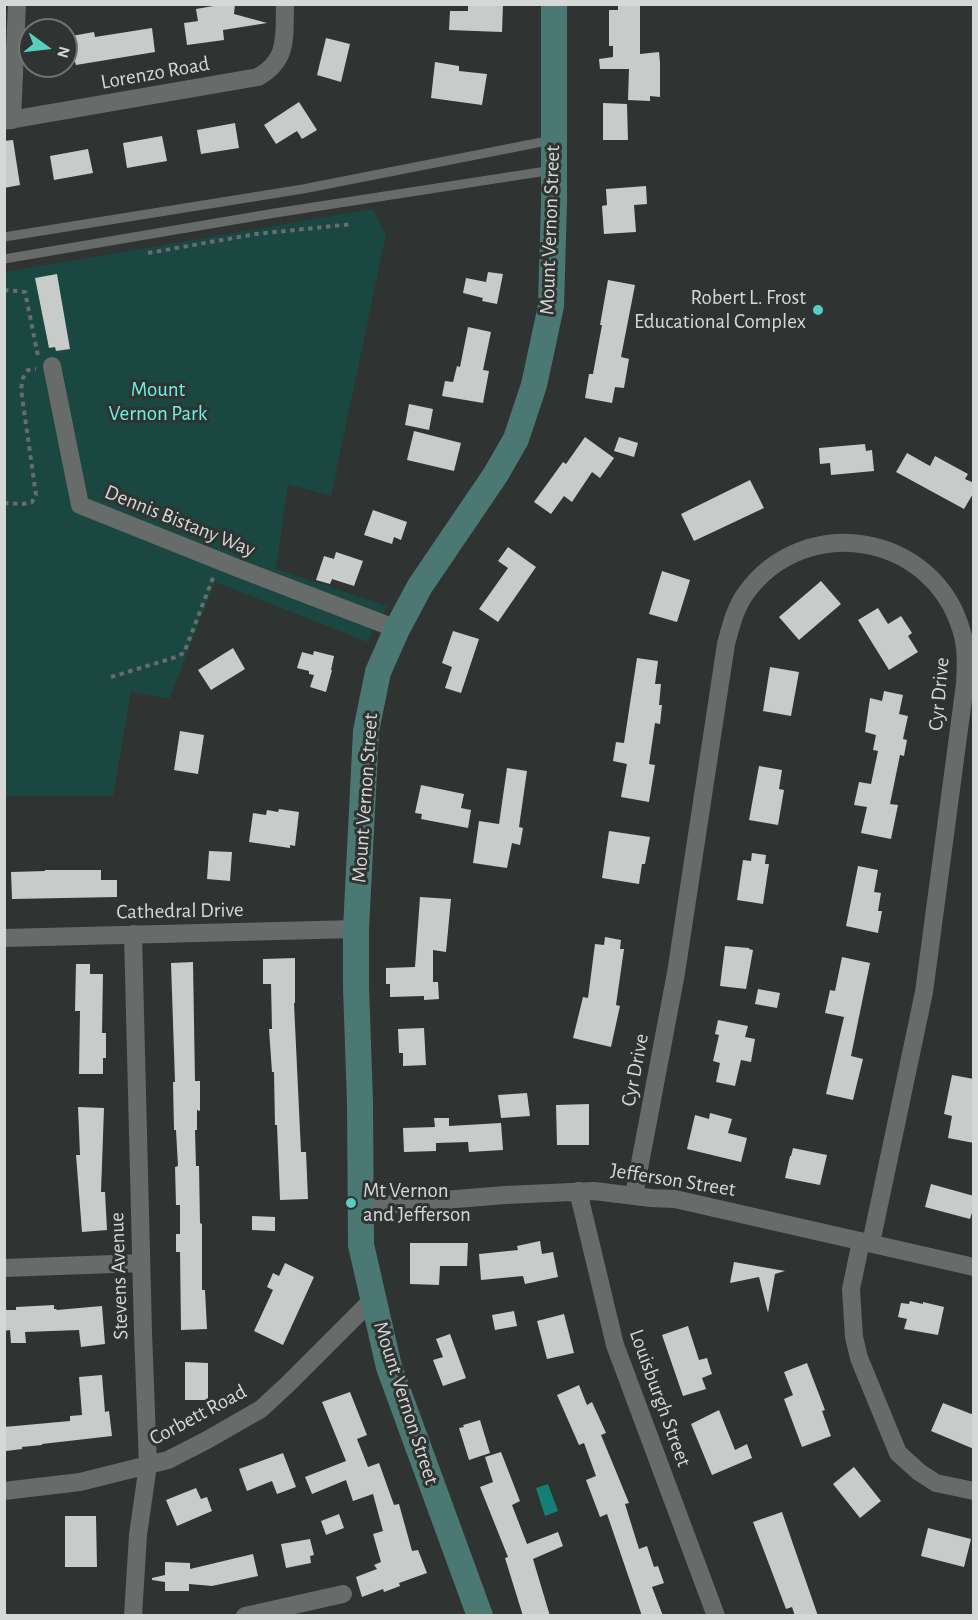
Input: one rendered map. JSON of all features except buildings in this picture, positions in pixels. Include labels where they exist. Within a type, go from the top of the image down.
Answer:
[{"type":"main road","name":"Mount Vernon Street","points":[[480,1616],[389,1366],[361,1245],[356,929],[366,730],[378,672],[397,628],[420,586],[490,483],[516,439],[534,385],[550,306],[554,170],[554,4]]},
{"type":"street","points":[[8,120],[17,4]]},
{"type":"street","name":"Lorenzo Road","points":[[8,120],[258,77],[267,73],[274,66],[282,49],[285,4]]},
{"type":"street","name":"Dennis Bistany Way","points":[[46,367],[80,505],[219,561],[397,628]]},
{"type":"street","name":"Cyr Drive","points":[[634,1196],[676,973],[726,644],[733,618],[746,594],[764,573],[786,558],[811,547],[838,543],[865,544],[891,551],[915,564],[935,582],[951,604],[962,630],[966,656],[965,684],[924,992],[866,1242],[851,1289],[854,1337],[862,1367],[898,1453],[919,1472],[936,1483],[974,1491]]},
{"type":"street","name":"Cathedral Drive","points":[[4,938],[356,929]]},
{"type":"street","name":"Stevens Avenue","points":[[133,934],[148,1465],[138,1535],[133,1616]]},
{"type":"street","name":"Louisburgh Street","points":[[578,1191],[615,1345],[716,1616]]},
{"type":"street","name":"Jefferson Street","points":[[359,1207],[505,1195],[594,1191],[675,1199],[974,1266]]},
{"type":"street","points":[[4,1268],[141,1263]]},
{"type":"street","name":"Corbett Road","points":[[4,1491],[80,1482],[168,1460],[261,1409],[372,1300]]},
{"type":"street","points":[[245,1616],[343,1594]]},
{"type":"lane","points":[[4,237],[303,189],[554,140]]},
{"type":"lane","points":[[4,259],[275,213],[554,170]]},
{"type":"path","points":[[148,254],[256,234],[353,224]]},
{"type":"path","points":[[4,290],[25,292],[46,367],[28,370],[23,378],[21,389],[36,495],[32,502],[4,503]]},
{"type":"path","points":[[111,677],[184,653],[219,561]]},
{"type":"green space","name":"Mount Vernon Park","points":[[373,209],[386,235],[331,496],[288,484],[276,569],[388,606],[368,642],[215,582],[169,699],[131,691],[113,796],[5,796],[5,272]]},
{"type":"water","points":[[548,1484],[558,1511],[545,1516],[536,1488]]},
{"type":"place","name":"Robert L. Frost Educational Complex","points":[[818,310]]},
{"type":"place","name":"Mt Vernon and Jefferson","points":[[351,1203]]}]
